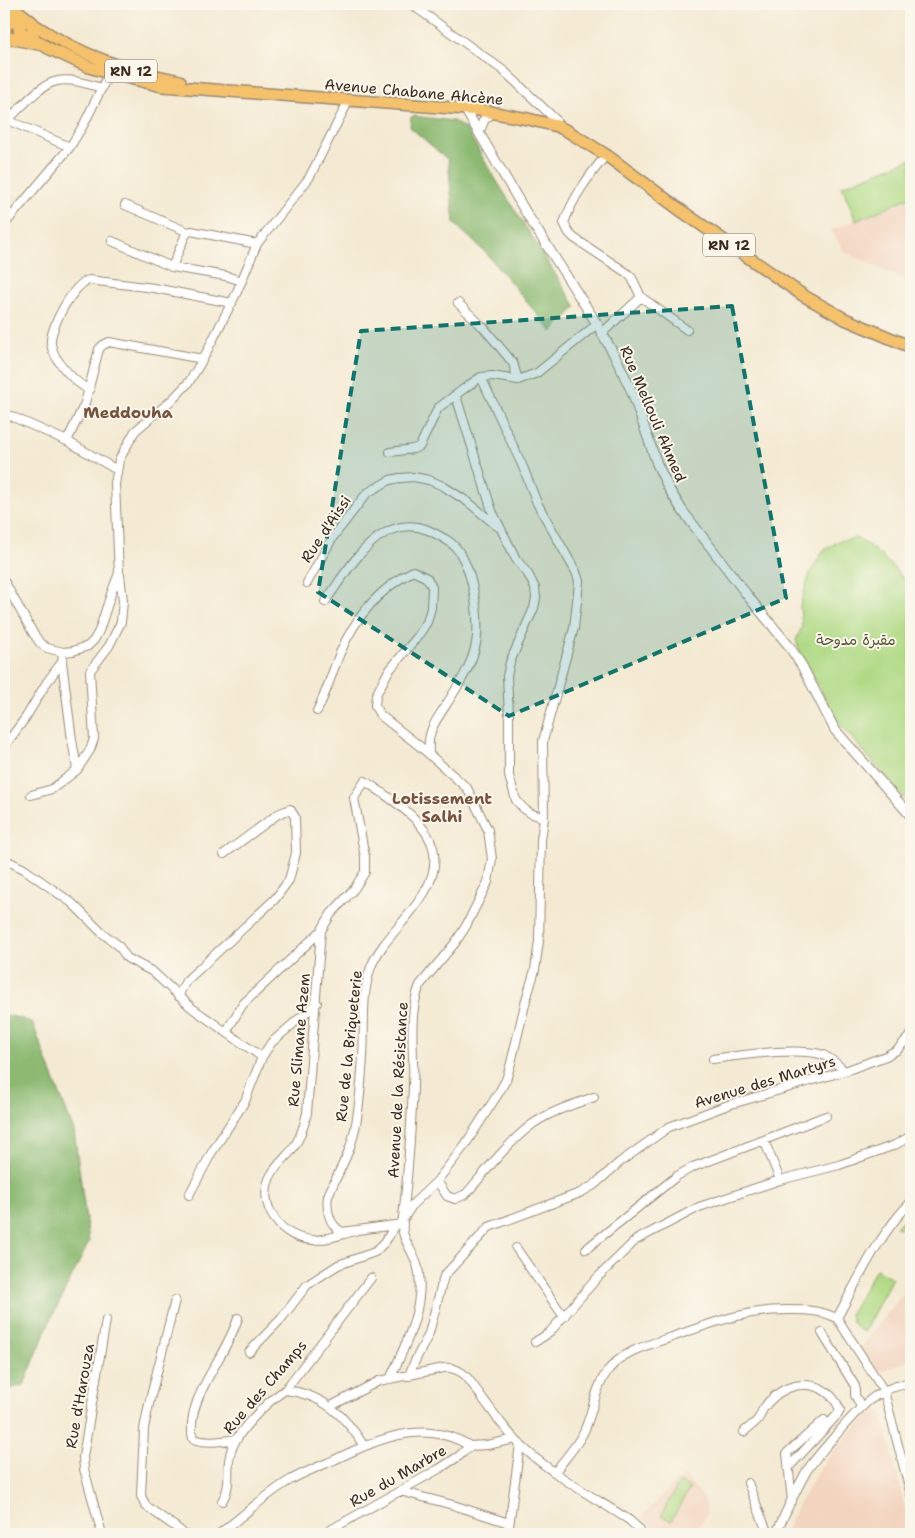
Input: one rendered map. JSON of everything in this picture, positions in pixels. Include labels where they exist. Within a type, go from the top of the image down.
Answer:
[{"type":"highway","name":"RN 12","points":[[6,10],[26,28]]},
{"type":"highway","points":[[5,35],[7,24],[6,10]]},
{"type":"main road","points":[[5,35],[26,28],[43,45]]},
{"type":"main road","name":"RN 12","points":[[26,28],[117,66],[158,77],[238,92]]},
{"type":"main road","points":[[5,35],[43,45],[89,67],[108,73],[162,86],[238,92]]},
{"type":"main road","name":"Avenue Chabane Ahcène","points":[[238,92],[479,110],[557,126],[606,155],[804,296],[845,319],[911,347]]},
{"type":"street","points":[[411,4],[504,71],[556,120],[557,126]]},
{"type":"street","points":[[4,225],[70,147],[84,124],[108,73]]},
{"type":"street","points":[[70,147],[5,121],[38,90],[49,83],[69,79],[102,88]]},
{"type":"street","points":[[31,794],[52,789],[77,770],[90,750],[94,739],[90,671],[109,646],[121,622],[123,601],[115,484],[119,460],[136,431],[173,400],[203,359],[232,303],[257,244],[309,178],[349,100]]},
{"type":"street","name":"Rue Mellouli Ahmed","points":[[460,109],[478,131],[528,216],[597,324],[617,360],[632,392],[657,464],[682,510],[789,646],[802,666],[836,730],[911,816]]},
{"type":"street","points":[[478,131],[479,110]]},
{"type":"street","points":[[478,131],[484,120],[493,112]]},
{"type":"street","points":[[606,155],[578,194],[564,223],[574,238],[632,278],[641,298],[687,330]]},
{"type":"street","points":[[125,205],[188,232],[257,244]]},
{"type":"street","points":[[172,267],[188,232]]},
{"type":"street","points":[[112,241],[172,267],[226,276],[242,281]]},
{"type":"street","points":[[90,390],[77,383],[58,359],[51,345],[51,337],[63,309],[82,283],[89,280],[154,288],[232,303]]},
{"type":"street","points":[[602,333],[641,298]]},
{"type":"street","points":[[458,303],[484,328],[513,363],[518,380]]},
{"type":"street","points":[[390,452],[420,446],[438,408],[481,377],[492,376],[518,380],[537,373],[597,324]]},
{"type":"street","points":[[67,441],[80,416],[90,390],[99,348],[102,345],[109,342],[203,359]]},
{"type":"street","points":[[249,1352],[281,1319],[306,1285],[338,1265],[375,1252],[400,1224],[413,1204],[437,1181],[465,1145],[506,1080],[535,970],[539,941],[541,840],[544,818],[543,741],[574,628],[578,581],[571,561],[537,503],[523,467],[481,377]]},
{"type":"street","points":[[456,396],[492,511],[516,559],[531,580],[536,598],[534,608],[510,662],[507,676],[509,776],[519,804],[530,812],[544,818]]},
{"type":"street","points":[[4,413],[67,441],[117,470]]},
{"type":"street","name":"Rue d'Aissi","points":[[307,583],[333,537],[367,494],[390,480],[414,477],[436,483],[468,502],[501,529]]},
{"type":"street","points":[[325,602],[352,564],[372,542],[398,526],[421,528],[443,537],[457,549],[467,568],[476,604],[477,638],[467,670],[435,722],[430,734],[429,754]]},
{"type":"street","name":"Avenue de la Résistance","points":[[317,710],[333,675],[340,653],[356,622],[370,604],[405,575],[413,571],[427,578],[432,587],[431,608],[427,622],[418,636],[388,672],[379,687],[375,706],[380,715],[460,781],[472,796],[488,830],[492,859],[488,882],[466,926],[455,943],[420,985],[417,993],[412,1034],[414,1074],[411,1129],[400,1224]]},
{"type":"street","points":[[4,581],[40,643],[47,648],[63,652],[88,646],[94,640],[120,573]]},
{"type":"street","points":[[63,652],[62,662],[77,770]]},
{"type":"street","points":[[4,747],[62,662]]},
{"type":"street","name":"Rue de la Briqueterie","points":[[365,781],[412,815],[428,838],[434,850],[435,858],[431,878],[418,903],[376,957],[369,978],[356,1122],[350,1148],[328,1196],[327,1204],[328,1214],[333,1224],[342,1232],[400,1224]]},
{"type":"street","name":"Rue Slimane Azem","points":[[355,1231],[315,1240],[305,1239],[284,1229],[273,1217],[266,1202],[271,1176],[292,1150],[304,1128],[310,1089],[321,931],[330,914],[354,888],[365,872],[366,857],[354,798],[365,781]]},
{"type":"street","points":[[178,996],[186,981],[275,899],[289,880],[296,853],[295,817],[293,812],[285,810],[278,814],[224,854]]},
{"type":"street","points":[[4,859],[24,869],[72,903],[101,932],[118,945],[127,958],[153,972],[178,996],[262,1057]]},
{"type":"street","points":[[226,1032],[244,1004],[321,931]]},
{"type":"street","points":[[189,1195],[212,1152],[245,1101],[262,1057],[271,1043],[317,1003]]},
{"type":"street","name":"Avenue des Martyrs","points":[[409,1376],[413,1361],[429,1333],[444,1276],[489,1227],[586,1190],[620,1162],[669,1127],[728,1105],[845,1071],[886,1056],[897,1050],[911,1035]]},
{"type":"street","points":[[713,1059],[800,1052],[821,1054],[835,1062],[845,1071]]},
{"type":"street","points":[[437,1181],[447,1196],[455,1199],[466,1194],[503,1151],[531,1125],[547,1116],[594,1097]]},
{"type":"street","points":[[586,1249],[677,1176],[693,1167],[826,1116]]},
{"type":"street","points":[[535,1342],[549,1333],[598,1277],[636,1240],[699,1207],[780,1180],[839,1165],[895,1145],[911,1136]]},
{"type":"street","points":[[764,1140],[780,1180]]},
{"type":"street","points":[[837,1318],[885,1234],[896,1217],[911,1202]]},
{"type":"street","points":[[390,1379],[406,1343],[418,1296],[418,1270],[415,1257],[400,1224]]},
{"type":"street","points":[[516,1248],[564,1317]]},
{"type":"street","name":"Rue des Champs","points":[[222,1501],[227,1494],[229,1485],[229,1457],[237,1439],[270,1400],[285,1390],[371,1278]]},
{"type":"street","points":[[176,1300],[148,1404],[144,1429],[141,1496],[146,1506],[184,1534]]},
{"type":"street","points":[[555,1472],[585,1430],[595,1394],[602,1380],[610,1368],[635,1349],[742,1313],[773,1310],[815,1310],[826,1312],[837,1318],[884,1391],[909,1474],[911,1495]]},
{"type":"street","points":[[237,1439],[197,1440],[194,1439],[191,1426],[201,1394],[238,1318]]},
{"type":"street","name":"Rue d'Harouza","points":[[102,1534],[84,1469],[83,1457],[106,1320]]},
{"type":"street","points":[[822,1333],[855,1386],[855,1395],[861,1407]]},
{"type":"street","points":[[331,1406],[379,1382],[444,1368],[459,1370],[466,1376],[518,1441],[555,1472],[629,1520],[642,1534]]},
{"type":"street","points":[[744,1432],[760,1418],[763,1410],[772,1399],[790,1386],[801,1384],[815,1386],[833,1397],[840,1410],[838,1414],[788,1468]]},
{"type":"street","points":[[776,1534],[811,1465],[861,1407],[884,1391],[900,1385],[911,1384]]},
{"type":"street","points":[[285,1390],[313,1397],[331,1406],[342,1416],[364,1446]]},
{"type":"street","points":[[792,1501],[787,1453],[824,1420]]},
{"type":"street","points":[[219,1534],[292,1479],[364,1446],[394,1436],[415,1432],[436,1433],[456,1437],[470,1446],[518,1441]]},
{"type":"street","points":[[508,1534],[507,1523],[518,1441]]},
{"type":"street","name":"Rue du Marbre","points":[[323,1534],[439,1469],[470,1446]]},
{"type":"street","points":[[748,1483],[768,1534]]},
{"type":"street","points":[[400,1491],[507,1523]]},
{"type":"highlighted area","points":[[732,306],[786,598],[509,716],[318,592],[361,331]]},
{"type":"shaded area","points":[[911,200],[911,283],[845,252],[831,230]]},
{"type":"shaded area","points":[[911,1283],[911,1360],[881,1371],[872,1367],[860,1348]]},
{"type":"shaded area","points":[[875,1411],[883,1415],[907,1517],[911,1523],[911,1534],[784,1534],[799,1503],[818,1472],[839,1444],[871,1412]]},
{"type":"shaded area","points":[[683,1474],[704,1498],[707,1513],[695,1534],[645,1534],[641,1517]]},
{"type":"green space","points":[[411,117],[453,121],[467,130],[491,172],[576,307],[552,332],[487,254],[454,223],[448,160],[410,127]]},
{"type":"green space","points":[[911,159],[911,197],[856,221],[842,186]]},
{"type":"green space","name":"مقبرة مدوحة","points":[[855,538],[871,547],[886,560],[911,589],[911,806],[838,722],[801,654],[796,640],[802,627],[800,606],[810,573],[823,551],[839,541]]},
{"type":"green space","points":[[4,1014],[32,1022],[74,1131],[89,1242],[49,1323],[24,1385],[4,1390]]},
{"type":"green space","points":[[911,1211],[911,1233],[896,1227]]},
{"type":"green space","points":[[876,1269],[892,1278],[864,1332],[854,1325],[850,1314]]},
{"type":"green space","points":[[680,1482],[690,1488],[671,1521],[661,1515]]},
{"type":"district","name":"Meddouha","points":[[128,412]]},
{"type":"district","name":"Lotissement Salhi","points":[[442,807]]}]
